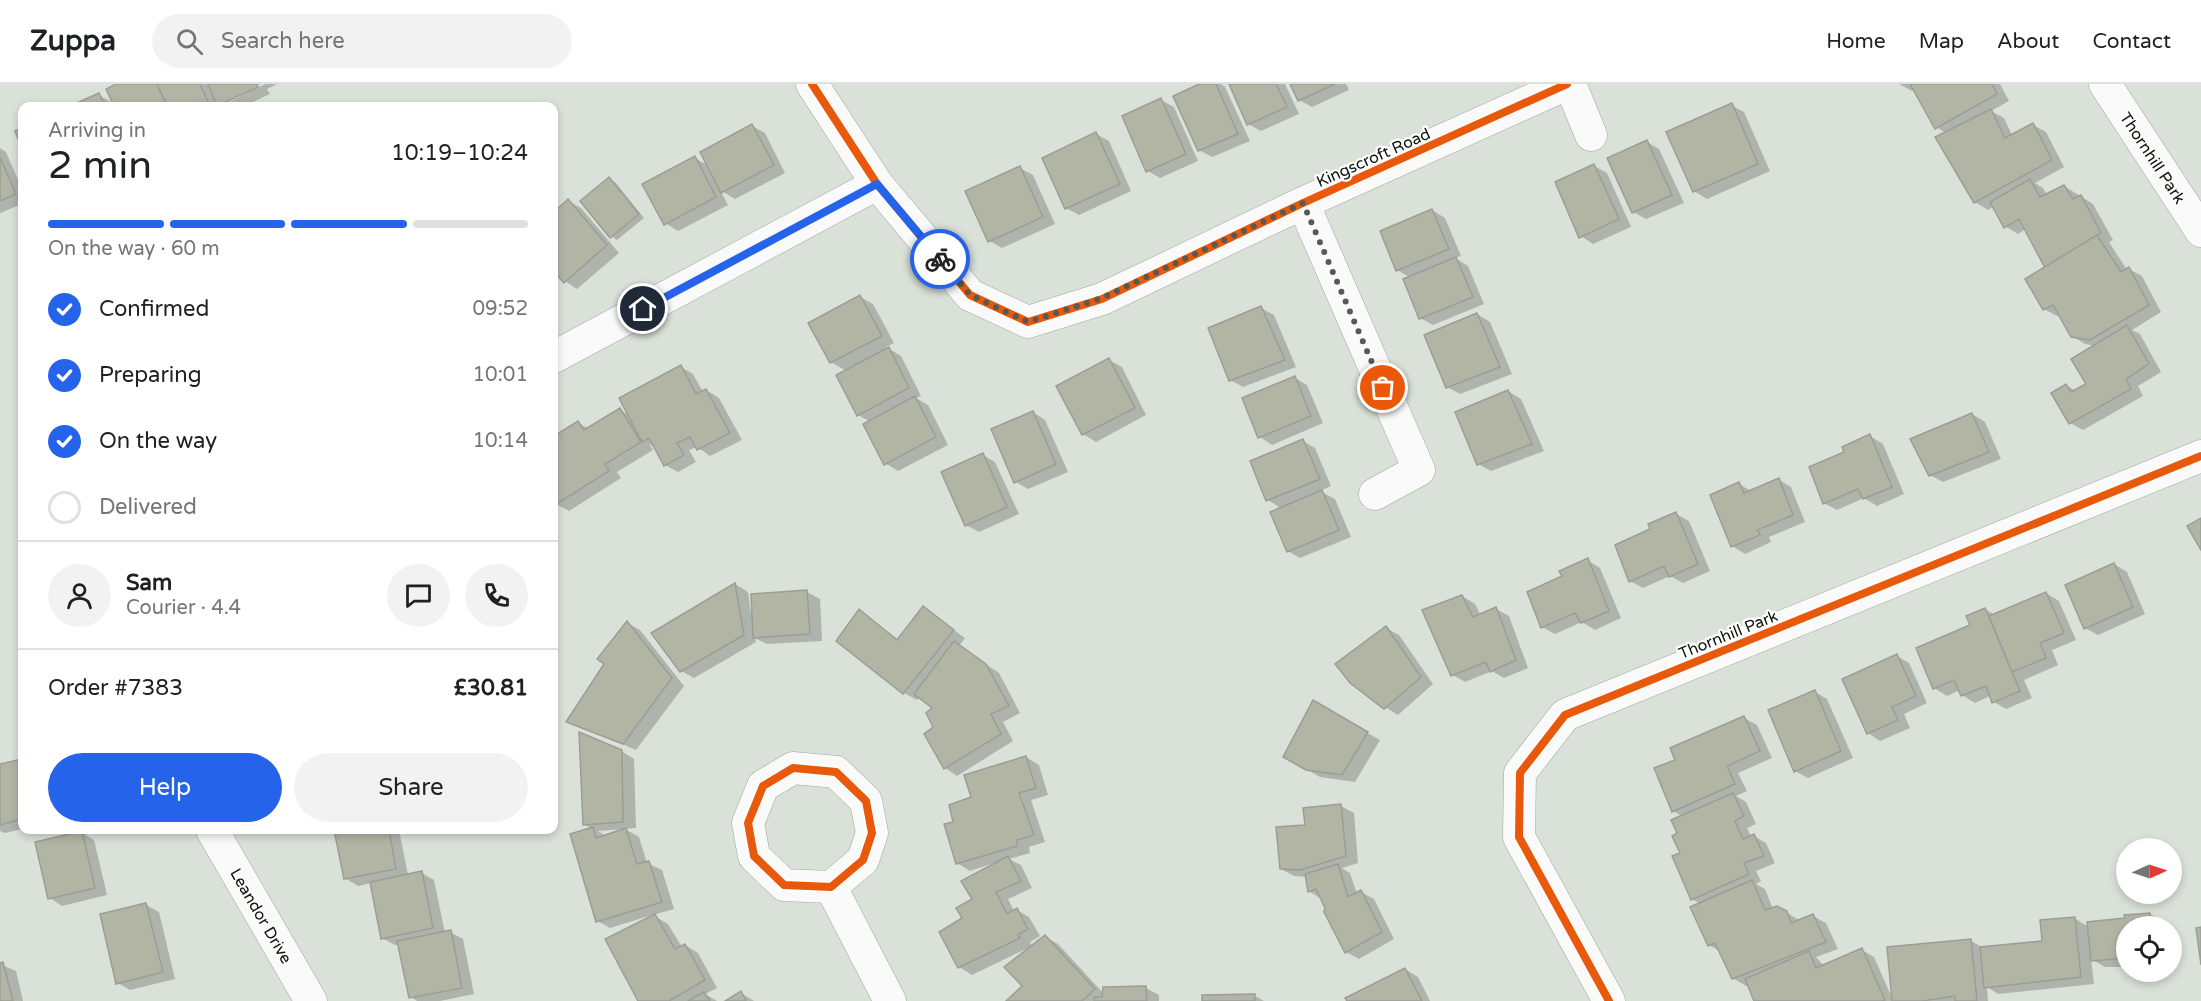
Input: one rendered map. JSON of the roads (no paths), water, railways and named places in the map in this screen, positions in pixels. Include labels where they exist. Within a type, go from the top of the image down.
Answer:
[{"type":"street","name":"Kingscroft Road","points":[[812,84],[877,184],[970,295],[1028,322],[1102,298],[1303,203],[1569,84],[1591,135]]},
{"type":"street","name":"Thornhill Park","points":[[2105,84],[2201,231]]},
{"type":"street","points":[[558,348],[704,276],[877,184]]},
{"type":"street","points":[[1303,203],[1419,470],[1375,494]]},
{"type":"street","name":"Thornhill Park","points":[[1609,1001],[1519,837],[1520,773],[1565,716],[2201,456]]},
{"type":"street","name":"Leandor Drive","points":[[214,834],[311,1001]]},
{"type":"street","points":[[831,887],[890,1001]]}]
